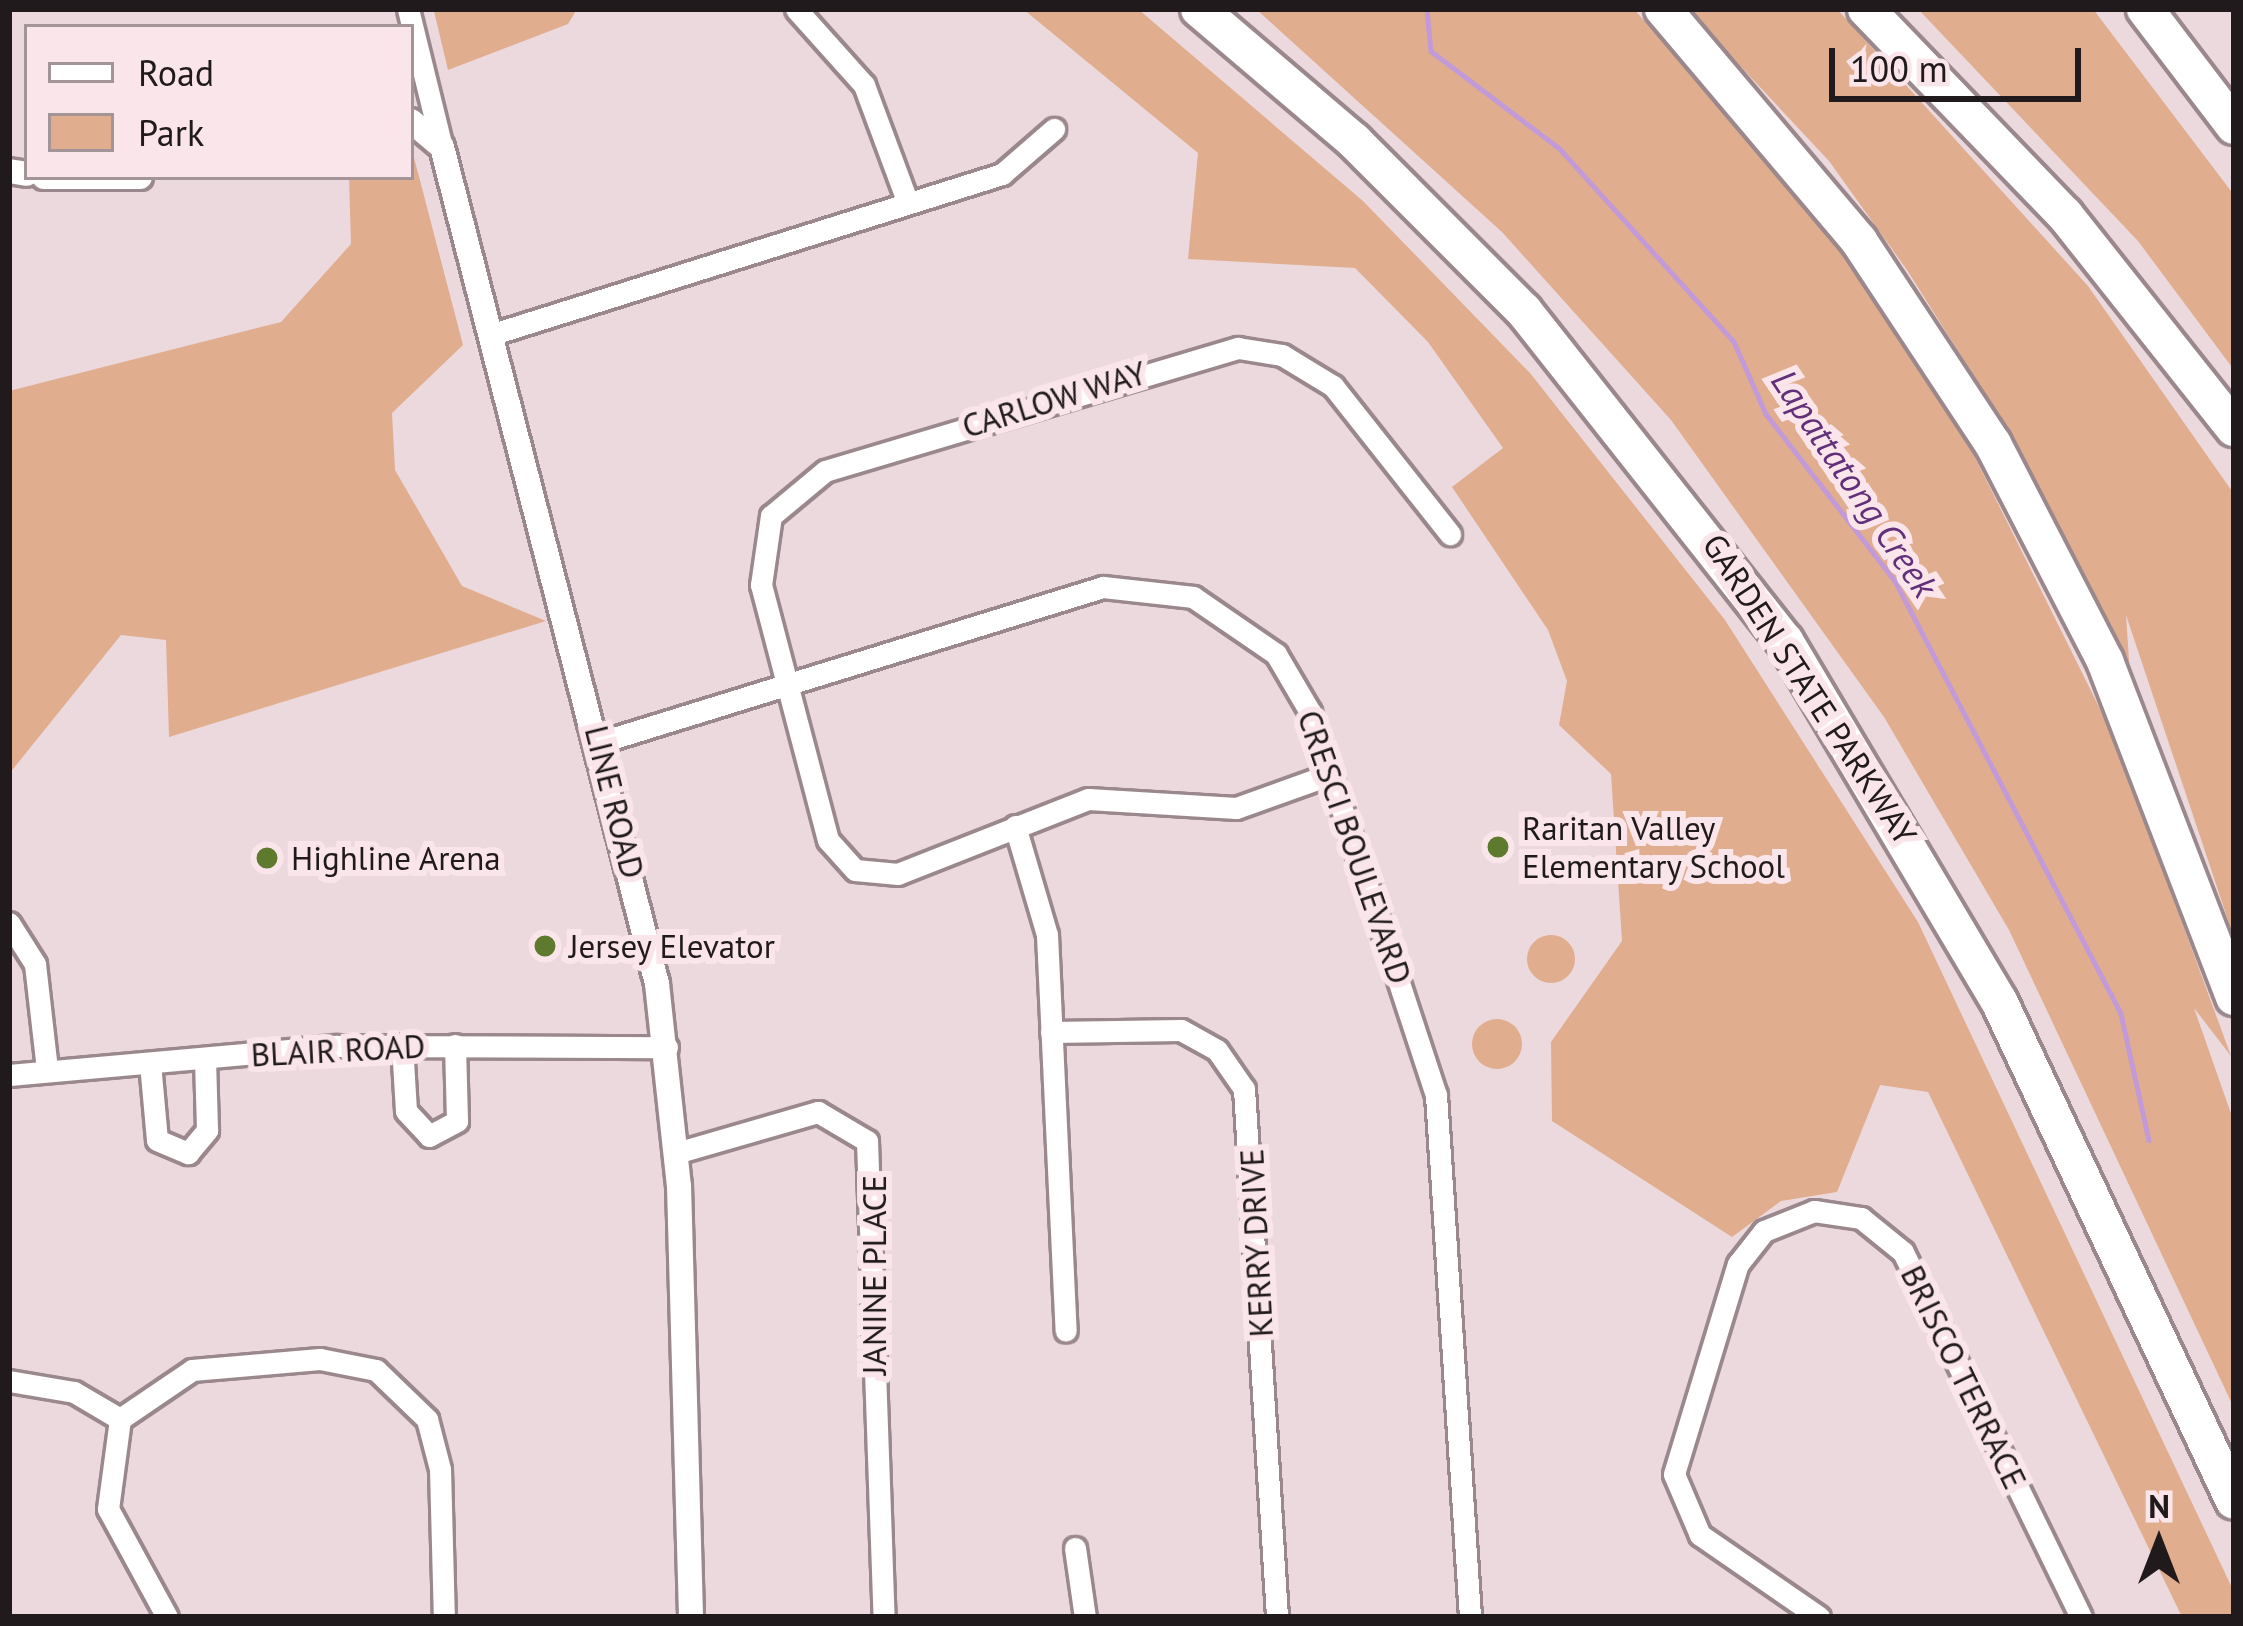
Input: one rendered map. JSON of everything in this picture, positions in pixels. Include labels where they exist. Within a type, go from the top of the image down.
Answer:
[{"type":"highway","points":[[1181,9],[1240,43]]},
{"type":"highway","name":"GARDEN STATE PARKWAY","points":[[1199,9],[1524,310],[1785,641],[1999,1001],[2234,1502]]},
{"type":"highway","points":[[1663,9],[1859,241],[2003,461],[2113,680],[2234,997]]},
{"type":"highway","points":[[1866,9],[2065,215],[2234,428]]},
{"type":"highway","points":[[2145,9],[2234,127]]},
{"type":"street","points":[[796,9],[864,85],[908,202]]},
{"type":"street","name":"LINE ROAD","points":[[418,81],[442,147],[601,742],[668,1047],[676,1153],[691,1617]]},
{"type":"street","points":[[414,124],[442,147]]},
{"type":"street","points":[[493,334],[1018,167],[1054,129]]},
{"type":"street","name":"CARLOW WAY","points":[[1331,774],[1236,808],[1108,797],[1015,826],[898,874],[855,870],[828,840],[786,684],[759,559],[771,516],[796,487],[1197,354],[1253,349],[1312,369],[1450,534]]},
{"type":"street","name":"CRESCI BOULEVARD","points":[[601,742],[1079,592],[1160,589],[1223,610],[1276,654],[1331,774],[1436,1095],[1470,1617]]},
{"type":"street","points":[[1015,826],[1042,901],[1066,1331]]},
{"type":"street","points":[[9,923],[35,964],[47,1070]]},
{"type":"street","name":"KERRY DRIVE","points":[[1051,1032],[1181,1030],[1217,1050],[1244,1089],[1277,1617]]},
{"type":"street","points":[[402,1045],[406,1111],[429,1136],[457,1121],[455,1045]]},
{"type":"street","name":"BLAIR ROAD","points":[[9,1075],[402,1045],[668,1047]]},
{"type":"street","points":[[150,1063],[157,1140],[188,1153],[207,1130],[205,1059]]},
{"type":"street","name":"JANINE PLACE","points":[[676,1153],[818,1112],[867,1141],[884,1617]]},
{"type":"street","name":"BRISCO TERRACE","points":[[1819,1617],[1700,1535],[1674,1474],[1738,1264],[1764,1232],[1814,1211],[1861,1218],[1903,1252],[2081,1617]]},
{"type":"street","points":[[167,1617],[108,1509],[120,1419],[157,1386],[201,1369],[338,1360],[391,1379],[427,1419],[439,1456],[444,1617]]},
{"type":"street","points":[[9,1381],[74,1393],[120,1419]]},
{"type":"street","points":[[1075,1548],[1085,1617]]},
{"type":"green space","points":[[577,9],[568,24],[448,70],[434,11]]},
{"type":"green space","points":[[1023,9],[1138,9],[1363,201],[1530,373],[1725,620],[1918,922],[2234,1592],[2234,1617],[2182,1617],[1928,1092],[1880,1085],[1837,1192],[1781,1201],[1732,1237],[1552,1121],[1551,1042],[1622,941],[1611,774],[1559,725],[1567,681],[1548,630],[1452,487],[1503,448],[1428,342],[1355,268],[1188,259],[1198,153]]},
{"type":"green space","points":[[1256,9],[1634,9],[1825,229],[1948,403],[2114,737],[2231,1056],[2194,1008],[2234,1122],[2234,1408],[2009,930],[1884,717],[1671,420],[1502,232]]},
{"type":"green space","points":[[1687,9],[1837,9],[2088,286],[2234,494],[2234,938],[2126,615],[2130,674],[2004,424],[1907,270],[1829,161]]},
{"type":"green space","points":[[1918,9],[2093,9],[2234,195],[2234,370],[2138,241]]},
{"type":"green space","points":[[414,157],[463,345],[392,413],[395,470],[462,586],[546,621],[169,737],[166,640],[121,635],[9,774],[9,391],[281,322],[351,244],[349,180],[414,180]]},
{"type":"green space","points":[[1551,935],[1568,942],[1575,959],[1568,976],[1551,983],[1534,976],[1527,959],[1534,942]]},
{"type":"green space","points":[[1497,1019],[1515,1026],[1522,1044],[1515,1062],[1497,1069],[1479,1062],[1472,1044],[1479,1026]]},
{"type":"waterway","name":"Lapattatong Creek","points":[[1427,9],[1431,51],[1559,148],[1734,342],[1766,414],[1895,581],[2121,1014],[2149,1140]]},
{"type":"place","name":"Raritan Valley Elementary School","points":[[1498,847]]},
{"type":"place","name":"Highline Arena","points":[[267,858]]},
{"type":"place","name":"Jersey Elevator","points":[[545,946]]}]
